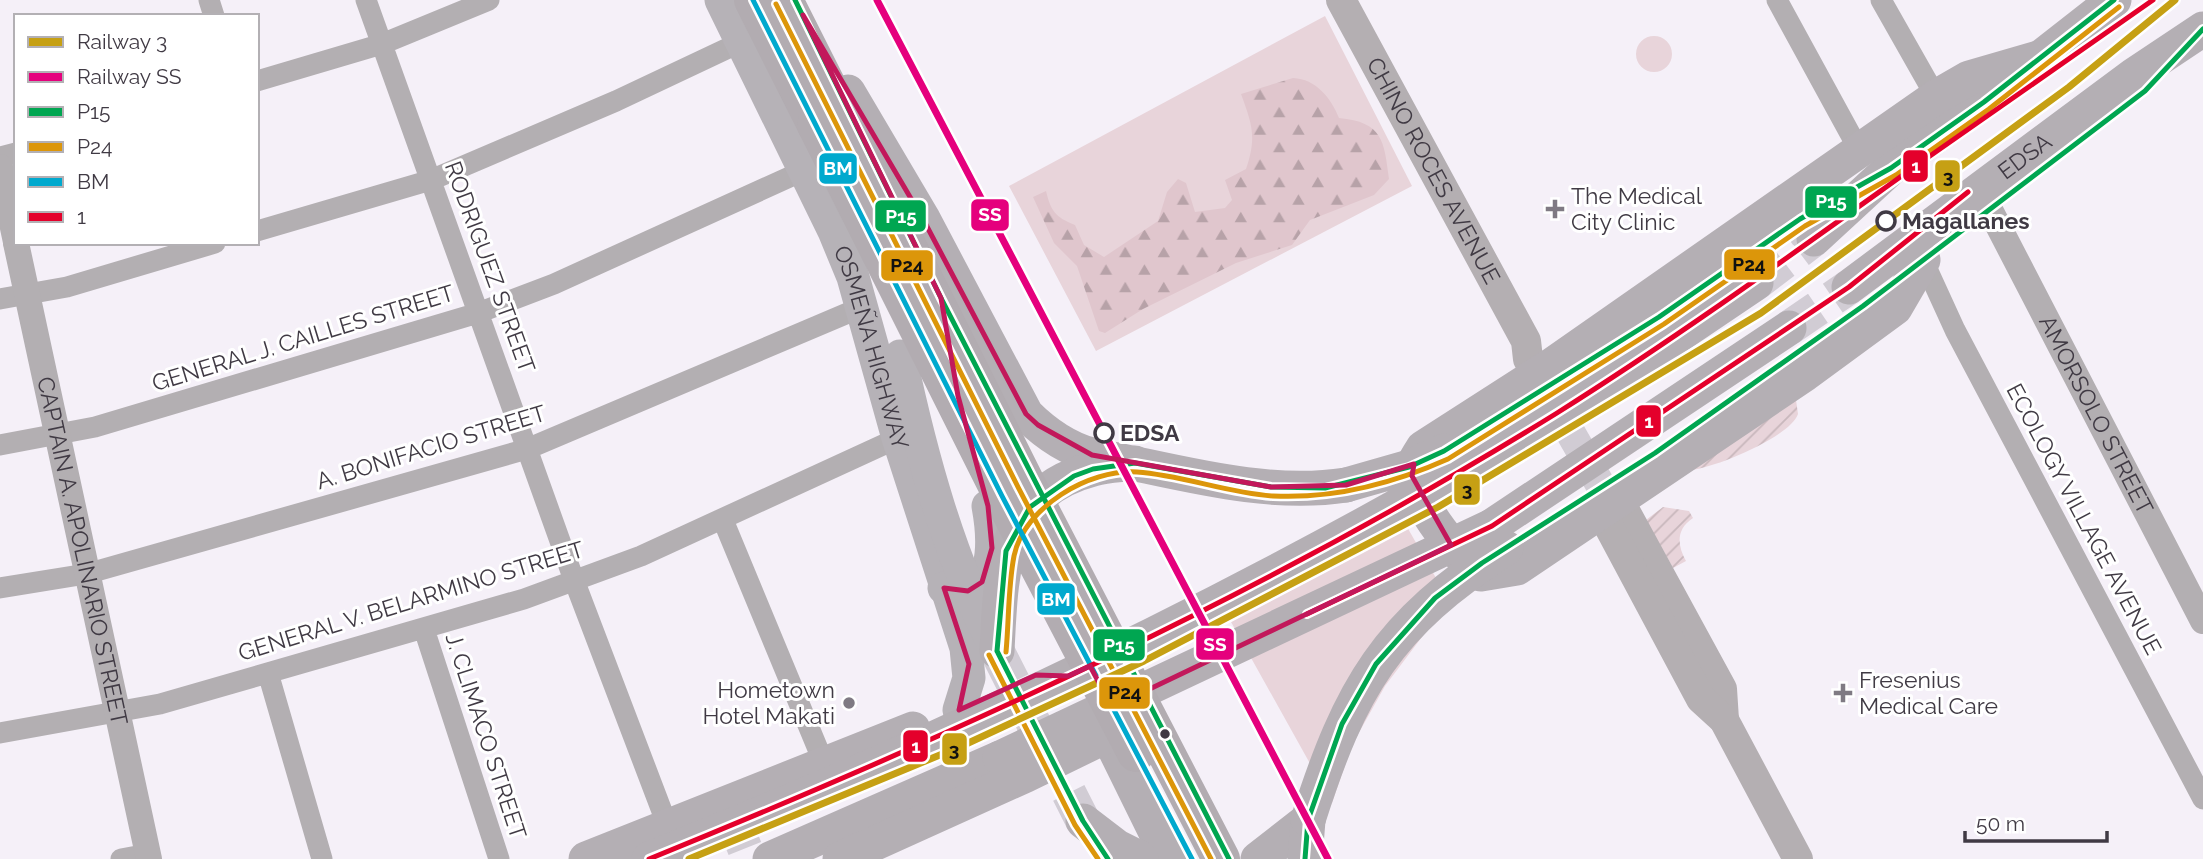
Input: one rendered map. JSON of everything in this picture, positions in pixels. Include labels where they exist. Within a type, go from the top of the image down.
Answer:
[{"type":"highway","points":[[753,0],[1002,496],[1168,856]]},
{"type":"highway","points":[[1807,229],[2042,57],[2114,0]]},
{"type":"highway","points":[[794,5],[923,219],[1026,414],[1056,439],[1079,451],[1271,487],[1325,488],[1409,467],[1451,462]]},
{"type":"highway","points":[[794,5],[1026,483],[1221,859]]},
{"type":"highway","points":[[2042,57],[1969,78],[1936,97],[1547,373],[1423,448],[1413,466],[1412,476],[1452,547],[1481,574],[1517,568],[1611,497],[1805,374],[1895,308],[1923,260],[2145,92],[2201,31]]},
{"type":"highway","name":"EDSA","points":[[1923,260],[1856,296],[2133,75],[2201,31]]},
{"type":"highway","points":[[649,859],[747,821],[1150,637],[1299,561],[1451,462],[1673,339],[1748,272]]},
{"type":"highway","points":[[770,859],[1000,758],[1181,674],[1499,537],[1655,453],[1796,338]]},
{"type":"highway","points":[[997,651],[1006,551],[1030,508],[1074,476],[1093,469],[1135,463]]},
{"type":"highway","points":[[1305,859],[1308,820],[1342,724],[1377,664],[1435,598],[1499,537]]},
{"type":"highway","points":[[586,859],[668,827],[723,813],[825,766],[1049,672],[1073,678],[1087,693],[1168,856]]},
{"type":"highway","points":[[840,859],[1102,738],[1181,674]]},
{"type":"highway","points":[[1258,859],[1308,820]]},
{"type":"highway","points":[[1108,859],[1083,821],[1117,847],[1168,856]]},
{"type":"main road","name":"OSMEÑA HIGHWAY","points":[[721,0],[834,230],[862,307],[898,438],[970,664],[966,694],[959,710]]},
{"type":"main road","name":"OSMEÑA HIGHWAY","points":[[744,0],[848,216],[882,299],[900,356],[922,453],[947,536],[970,599],[997,651]]},
{"type":"main road","name":"CHINO ROCES AVENUE","points":[[1341,0],[1526,341],[1528,359],[1547,373]]},
{"type":"main road","points":[[794,5],[941,299],[1229,859]]},
{"type":"main road","points":[[941,299],[958,396],[988,506],[992,548],[991,564],[982,582],[968,591],[957,592],[944,588]]},
{"type":"main road","points":[[1611,497],[1701,699],[1724,720],[1798,859]]},
{"type":"main road","points":[[988,506],[1065,657],[1087,693]]},
{"type":"street","name":"RODRIGUEZ STREET","points":[[366,0],[574,580],[668,827]]},
{"type":"street","points":[[259,80],[382,44],[489,0]]},
{"type":"street","points":[[1777,0],[1859,150]]},
{"type":"street","points":[[1881,0],[1936,97]]},
{"type":"street","points":[[259,230],[431,180],[616,101],[741,42]]},
{"type":"street","name":"CAPTAIN A. APOLINARIO STREET","points":[[0,167],[14,234]]},
{"type":"street","name":"GENERAL J. CAILLES STREET","points":[[0,445],[56,436],[478,313],[554,284],[805,170]]},
{"type":"street","name":"AMORSOLO STREET","points":[[1989,208],[2203,621]]},
{"type":"street","name":"CAPTAIN A. APOLINARIO STREET","points":[[16,245],[149,857]]},
{"type":"street","points":[[0,299],[66,287],[208,245]]},
{"type":"street","name":"ECOLOGY VILLAGE AVENUE","points":[[1923,260],[1951,324],[2203,799]]},
{"type":"street","name":"A. BONIFACIO STREET","points":[[0,588],[86,574],[527,449],[862,307]]},
{"type":"street","name":"GENERAL V. BELARMINO STREET","points":[[0,733],[117,713],[425,629],[641,556],[898,438]]},
{"type":"street","points":[[723,520],[825,766]]},
{"type":"street","name":"J. CLIMACO STREET","points":[[425,629],[499,859]]},
{"type":"street","points":[[268,673],[322,859]]},
{"type":"street","points":[[121,859],[149,857]]},
{"type":"highlighted area","points":[[803,15],[923,219],[1026,414],[1038,425],[1092,455],[1271,487],[1346,485],[1414,464],[1412,476],[1451,545],[1112,707],[1090,666],[1068,676],[1036,675],[959,710],[969,664],[944,588],[968,591],[982,582],[992,548],[988,506],[958,396],[941,298]]},
{"type":"shaded area","points":[[1325,16],[1412,186],[1096,351],[1009,186]]},
{"type":"shaded area","points":[[1654,36],[1667,41],[1672,54],[1667,67],[1654,72],[1641,67],[1636,54],[1641,41]]},
{"type":"shaded area","points":[[1796,400],[1798,414],[1781,432],[1750,450],[1717,464],[1691,470]]},
{"type":"shaded area","points":[[1663,507],[1689,511],[1693,518],[1683,527],[1680,538],[1686,561],[1673,568],[1646,520]]},
{"type":"shaded area","points":[[1402,518],[1449,601],[1385,686],[1352,745],[1332,803],[1226,613]]},
{"type":"green space","points":[[1293,78],[1309,82],[1322,91],[1339,118],[1354,120],[1373,129],[1383,144],[1389,179],[1374,195],[1310,220],[1292,245],[1236,263],[1143,309],[1105,333],[1099,331],[1077,266],[1054,243],[1033,197],[1046,191],[1055,212],[1075,225],[1084,245],[1104,257],[1158,221],[1167,192],[1178,179],[1186,183],[1195,212],[1225,208],[1232,200],[1225,180],[1246,169],[1251,148],[1250,122],[1241,94]]},
{"type":"tunnel","points":[[1740,262],[1800,219]]},
{"type":"tunnel","points":[[1756,283],[1814,239]]},
{"type":"tunnel","points":[[1789,328],[1849,287]]},
{"type":"tunnel","points":[[1546,390],[1605,493]]},
{"type":"tunnel","points":[[997,651],[1083,821]]},
{"type":"tunnel","points":[[732,816],[749,859]]},
{"type":"rail line","name":"SS","points":[[877,0],[1328,859]]},
{"type":"rail line","name":"3","points":[[689,859],[964,745],[1144,661],[1438,507],[1761,313],[2069,87],[2175,0]]},
{"type":"transit line","name":"BM","points":[[753,0],[1002,496],[1192,859]]},
{"type":"transit line","name":"P15","points":[[795,0],[941,298],[1229,859]]},
{"type":"transit line","name":"P15","points":[[997,651],[1006,551],[1030,507],[1074,476],[1093,469],[1135,463],[1271,487],[1325,488],[1409,467],[1444,451],[1659,317],[1800,219],[1891,168],[1984,102],[2114,0]]},
{"type":"transit line","name":"1","points":[[649,859],[883,761],[1113,655],[1338,540],[1448,478],[1557,413],[1694,323],[2153,0]]},
{"type":"transit line","name":"P24","points":[[776,4],[1018,487],[1211,859]]},
{"type":"transit line","name":"P24","points":[[1006,652],[1012,568],[1020,538],[1031,522],[1061,494],[1099,477],[1137,472],[1256,494],[1318,495],[1362,488],[1406,476],[1448,459],[1664,324],[1805,226],[1896,175],[1989,109],[2119,7]]},
{"type":"transit line","name":"P15","points":[[1305,859],[1308,820],[1342,724],[1376,664],[1435,598],[1482,563],[1655,453],[1863,306],[2145,91],[2203,29]]},
{"type":"transit line","name":"1","points":[[1307,614],[1492,526],[1849,287],[1968,192]]},
{"type":"transit line","name":"P15","points":[[997,651],[1083,821],[1108,859]]},
{"type":"transit line","name":"P24","points":[[989,655],[1075,825],[1098,859]]},
{"type":"place","name":"The Medical City Clinic","points":[[1555,209]]},
{"type":"place","name":"Magallanes","points":[[1886,221]]},
{"type":"place","name":"EDSA","points":[[1104,433]]},
{"type":"place","name":"Fresenius Medical Care","points":[[1843,693]]},
{"type":"place","name":"Hometown Hotel Makati","points":[[849,703]]}]
